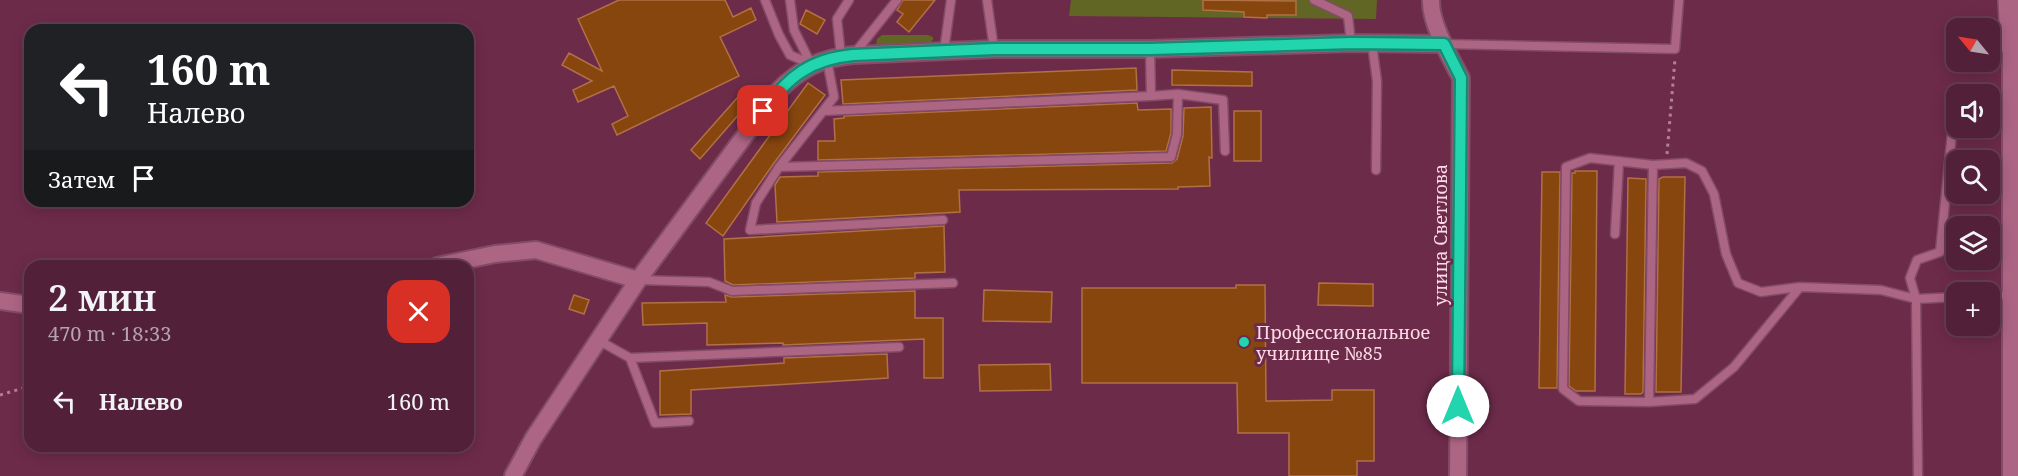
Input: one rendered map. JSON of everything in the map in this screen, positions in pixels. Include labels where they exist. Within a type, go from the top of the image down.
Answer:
[{"type":"street","name":"улица Светлова","points":[[1431,0],[1430,9],[1461,78],[1458,476]]},
{"type":"street","points":[[2009,0],[2014,46],[2011,295],[2014,348],[2011,476]]},
{"type":"street","points":[[513,476],[532,439],[638,280],[777,92],[792,77],[833,59],[944,51],[1150,49],[1352,43],[1444,44]]},
{"type":"street","points":[[466,260],[495,254],[536,250],[638,280]]},
{"type":"street","points":[[0,301],[24,304]]},
{"type":"lane","points":[[765,0],[790,55],[833,59],[897,0]]},
{"type":"lane","points":[[790,0],[794,30],[833,59]]},
{"type":"lane","points":[[849,0],[837,20],[833,59],[834,97],[779,167],[756,203],[750,230],[944,220]]},
{"type":"lane","points":[[944,51],[951,0]]},
{"type":"lane","points":[[987,0],[994,49]]},
{"type":"lane","points":[[1314,0],[1348,16],[1352,43]]},
{"type":"lane","points":[[1444,44],[1676,49],[1679,0]]},
{"type":"lane","points":[[1372,44],[1377,81],[1376,170]]},
{"type":"lane","points":[[1150,49],[1151,96]]},
{"type":"lane","points":[[824,111],[1178,94],[1223,100],[1225,151]]},
{"type":"lane","points":[[779,167],[1171,157],[1177,134],[1178,94]]},
{"type":"lane","points":[[1918,476],[1916,299],[1910,278],[1917,260],[1940,252],[1951,138]]},
{"type":"lane","points":[[1800,286],[1734,367],[1695,399],[1649,402],[1579,401],[1563,389],[1566,167],[1590,158],[1653,165],[1686,163],[1702,171],[1714,194],[1726,254],[1738,284],[1761,292],[1800,286],[1881,290],[1916,299],[1946,298]]},
{"type":"lane","points":[[1615,234],[1619,161]]},
{"type":"lane","points":[[1649,402],[1653,165]]},
{"type":"lane","points":[[638,280],[710,282],[732,291],[954,283]]},
{"type":"lane","points":[[2000,296],[2011,295]]},
{"type":"lane","points":[[598,340],[630,358],[899,347]]},
{"type":"lane","points":[[630,358],[655,423],[689,421]]},
{"type":"path","points":[[1666,165],[1676,49]]},
{"type":"path","points":[[0,394],[24,388]]},
{"type":"green space","points":[[1071,0],[1377,0],[1376,19],[1069,16]]},
{"type":"green space","points":[[882,35],[928,35],[933,37],[933,40],[876,45],[877,39]]},
{"type":"building","points":[[619,0],[725,0],[733,17],[751,8],[756,20],[720,37],[739,76],[617,135],[612,124],[628,116],[614,86],[578,102],[573,90],[592,81],[562,65],[569,53],[602,71],[578,19]]},
{"type":"building","points":[[903,0],[935,0],[909,32],[897,22],[903,14],[897,10]]},
{"type":"building","points":[[1203,0],[1296,1],[1296,15],[1267,15],[1267,18],[1244,17],[1244,12],[1203,10]]},
{"type":"building","points":[[806,10],[825,20],[817,34],[800,24]]},
{"type":"building","points":[[1136,68],[1137,90],[843,104],[841,80]]},
{"type":"building","points":[[1172,70],[1252,72],[1252,86],[1172,85]]},
{"type":"building","points":[[808,83],[825,95],[723,236],[706,223]]},
{"type":"building","points":[[745,89],[754,97],[700,159],[691,150]]},
{"type":"building","points":[[1137,103],[1138,110],[1171,109],[1171,133],[1166,151],[818,160],[818,141],[835,141],[834,119],[844,118],[844,116]]},
{"type":"building","points":[[1211,107],[1210,186],[1178,187],[1178,189],[959,190],[960,212],[777,222],[775,185],[780,177],[818,176],[818,172],[1172,163],[1177,159],[1183,136],[1184,108]]},
{"type":"building","points":[[1234,111],[1261,111],[1261,161],[1234,161]]},
{"type":"building","points":[[1597,171],[1595,391],[1576,391],[1569,386],[1572,173]]},
{"type":"building","points":[[1542,172],[1560,172],[1557,388],[1539,388]]},
{"type":"building","points":[[1685,177],[1681,392],[1656,392],[1659,179]]},
{"type":"building","points":[[1628,178],[1646,179],[1643,392],[1641,394],[1625,394]]},
{"type":"building","points":[[944,226],[945,272],[915,273],[915,278],[733,285],[725,281],[724,239]]},
{"type":"building","points":[[1319,283],[1373,284],[1373,306],[1318,305]]},
{"type":"building","points":[[1236,285],[1265,285],[1266,401],[1332,400],[1332,390],[1374,390],[1374,461],[1357,461],[1357,476],[1289,476],[1289,433],[1238,433],[1237,383],[1082,383],[1082,288],[1236,288]]},
{"type":"building","points":[[984,290],[1052,292],[1051,322],[983,321]]},
{"type":"building","points":[[915,291],[915,318],[943,318],[943,378],[924,378],[924,339],[783,345],[783,343],[707,345],[707,323],[643,325],[642,303],[726,302],[725,295],[732,297]]},
{"type":"building","points":[[574,295],[589,300],[584,314],[569,309]]},
{"type":"building","points":[[887,354],[888,378],[691,390],[691,414],[660,415],[660,371],[784,363],[784,358]]},
{"type":"building","points":[[1050,364],[1051,390],[980,391],[979,365]]},
{"type":"place","name":"Профессиональное училище №85","points":[[1244,342]]},
{"type":"route","points":[[763,111],[792,77],[811,64],[841,56],[994,49],[1150,49],[1352,43],[1444,44],[1461,78],[1458,406]]}]
